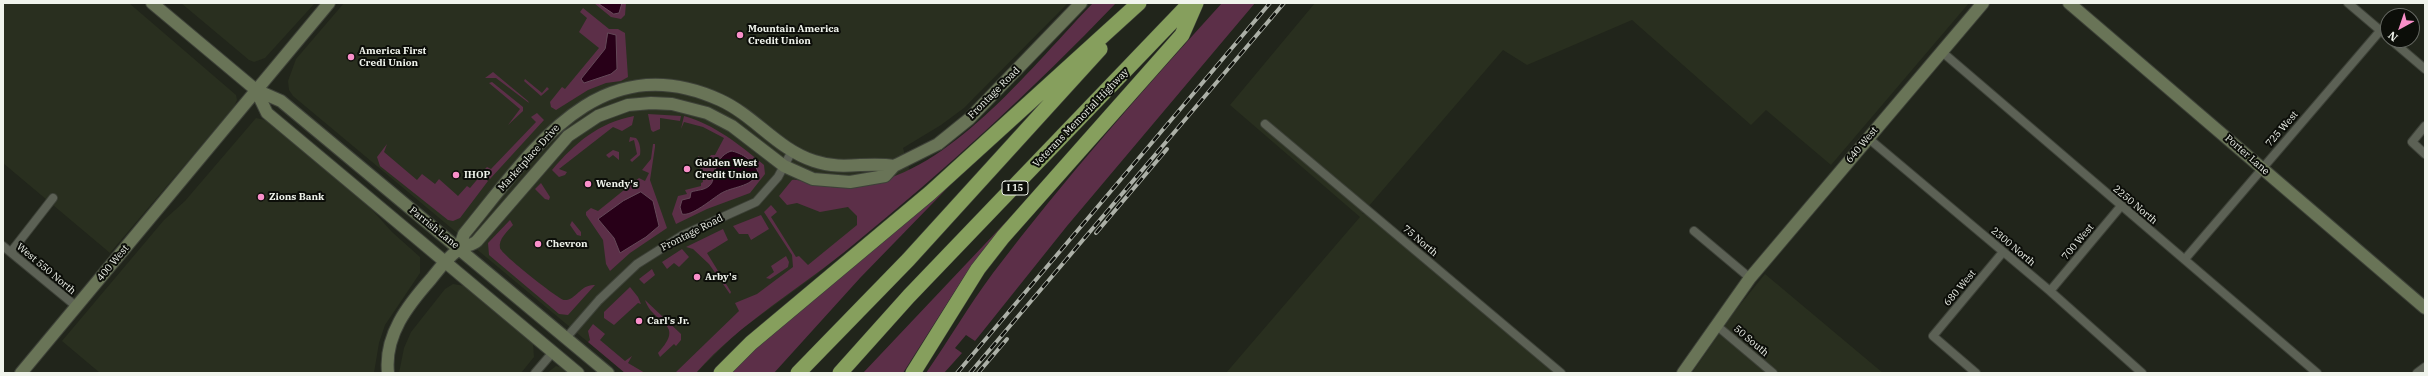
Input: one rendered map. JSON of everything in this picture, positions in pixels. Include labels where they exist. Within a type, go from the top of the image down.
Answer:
[{"type":"highway","points":[[721,373],[780,319],[930,193],[1139,3]]},
{"type":"highway","points":[[798,373],[908,260],[1143,3]]},
{"type":"highway","name":"Veterans Memorial Highway","points":[[840,373],[909,296],[1190,3]]},
{"type":"highway","points":[[913,373],[978,269],[1003,237],[1182,35],[1196,3]]},
{"type":"highway","points":[[712,373],[756,329],[780,319]]},
{"type":"street","name":"Parrish Lane","points":[[152,3],[256,90],[281,101],[608,373]]},
{"type":"street","points":[[256,90],[329,3]]},
{"type":"street","name":"Frontage Road","points":[[784,166],[803,175],[837,182],[858,181],[885,176],[894,166],[938,144],[969,119],[1081,3]]},
{"type":"street","name":"640 West","points":[[1684,373],[1750,278],[1983,3]]},
{"type":"street","name":"Porter Lane","points":[[2069,3],[2425,308]]},
{"type":"street","points":[[2351,4],[2380,31]]},
{"type":"street","name":"725 West","points":[[2185,259],[2380,31]]},
{"type":"street","points":[[2400,48],[2425,69]]},
{"type":"street","name":"2250 North","points":[[1941,51],[2317,373]]},
{"type":"street","name":"Marketplace Drive","points":[[388,373],[387,361],[392,337],[407,306],[459,248],[464,234],[528,157],[557,126],[584,105],[616,91],[637,87],[659,86],[701,92],[740,111],[792,151]]},
{"type":"street","name":"Parrish Lane","points":[[256,90],[267,113],[578,373]]},
{"type":"street","name":"400 West","points":[[21,373],[256,90]]},
{"type":"street","name":"Marketplace Drive","points":[[459,248],[475,244],[568,136],[598,116],[623,107],[661,103],[704,111],[732,126],[784,166]]},
{"type":"street","name":"75 North","points":[[1265,124],[1561,373]]},
{"type":"street","points":[[2425,126],[2412,142],[2425,154]]},
{"type":"street","name":"2300 North","points":[[1868,138],[2050,291],[2142,373]]},
{"type":"street","points":[[792,151],[814,161],[836,166],[859,167],[880,163],[894,166]]},
{"type":"street","name":"Frontage Road","points":[[566,338],[599,300],[638,264],[682,235],[756,202],[778,178],[792,151]]},
{"type":"street","points":[[11,252],[53,198]]},
{"type":"street","name":"700 West","points":[[2050,291],[2121,206]]},
{"type":"street","points":[[1694,232],[1750,278]]},
{"type":"street","name":"West 550 North","points":[[3,246],[77,307]]},
{"type":"street","name":"680 West","points":[[1976,373],[1933,336],[2003,252]]},
{"type":"street","name":"50 South","points":[[1716,325],[1773,373]]},
{"type":"street","points":[[535,373],[553,352]]},
{"type":"street","points":[[2417,373],[2425,367]]},
{"type":"shaded area","points":[[3,3],[129,3],[236,95],[237,100],[234,107],[110,253],[3,163]]},
{"type":"shaded area","points":[[181,3],[315,3],[265,58],[254,62],[249,60]]},
{"type":"shaded area","points":[[344,3],[1068,3],[964,108],[941,125],[903,148],[916,192],[816,275],[739,331],[696,373],[625,373],[293,96],[289,90],[288,81],[296,59]]},
{"type":"shaded area","points":[[594,3],[626,3],[625,15],[621,19],[611,17]]},
{"type":"shaded area","points":[[598,3],[622,3],[619,13],[614,14]]},
{"type":"shaded area","points":[[1093,3],[1116,3],[1021,98],[955,158],[853,245],[752,321],[696,373],[675,373],[739,311],[735,303],[757,294],[793,267],[792,255],[764,212],[771,205],[777,212],[771,217],[796,257],[799,256],[808,265],[857,225],[857,216],[848,207],[820,212],[797,203],[787,205],[779,196],[792,180],[830,187],[859,186],[873,183],[904,172],[935,155],[964,134],[992,109],[1020,82]]},
{"type":"shaded area","points":[[1222,3],[1255,3],[1067,226],[975,341],[966,335],[955,348],[962,353],[944,373],[926,373],[984,285],[1048,203],[1134,102]]},
{"type":"shaded area","points":[[1315,3],[1969,3],[1831,165],[1766,110],[1751,125],[1632,20],[1527,65],[1503,50],[1362,214],[1365,213],[1557,373],[1226,373],[1360,217],[1230,105]]},
{"type":"shaded area","points":[[583,8],[609,29],[618,29],[625,33],[628,77],[621,81],[606,83],[588,90],[556,110],[551,107],[550,102],[562,87],[565,89],[599,48],[579,32],[587,18],[580,12]]},
{"type":"shaded area","points":[[608,33],[616,35],[617,69],[611,74],[584,83],[581,79],[605,49]]},
{"type":"shaded area","points":[[493,72],[529,103],[496,78],[485,78]]},
{"type":"shaded area","points":[[525,79],[542,93],[547,87],[549,89],[541,96],[524,81]]},
{"type":"shaded area","points":[[492,82],[523,107],[523,111],[508,125],[520,109],[489,83]]},
{"type":"shaded area","points":[[537,113],[544,120],[490,179],[482,172],[487,167],[491,169],[536,122],[531,117]]},
{"type":"shaded area","points":[[648,114],[681,116],[680,121],[660,118],[660,129],[653,132],[651,130]]},
{"type":"shaded area","points":[[634,116],[632,125],[622,131],[613,127],[559,169],[567,172],[565,175],[559,177],[552,170],[569,151],[598,129],[621,119]]},
{"type":"shaded area","points":[[684,116],[706,124],[736,143],[764,165],[765,174],[750,193],[707,209],[676,224],[672,214],[678,196],[687,194],[685,190],[701,186],[701,183],[703,182],[698,156],[707,161],[711,155],[715,155],[724,138],[703,127],[684,122],[681,129]]},
{"type":"shaded area","points":[[256,118],[269,121],[366,203],[392,232],[420,257],[420,273],[385,325],[379,343],[374,373],[100,373],[62,341],[164,220],[185,201]]},
{"type":"shaded area","points":[[630,137],[636,138],[640,148],[640,155],[632,162],[630,160],[637,154],[634,140],[629,142]]},
{"type":"shaded area","points":[[387,144],[384,152],[417,180],[422,174],[435,184],[439,179],[458,196],[467,186],[470,188],[481,175],[488,181],[460,218],[453,221],[448,220],[380,166],[377,157]]},
{"type":"shaded area","points":[[653,144],[655,144],[655,147],[650,180],[667,228],[630,253],[610,271],[606,264],[603,240],[586,215],[586,212],[591,208],[598,211],[639,178],[645,181],[649,173],[642,170],[651,159]]},
{"type":"shaded area","points":[[613,150],[619,152],[619,160],[613,155],[609,158],[606,155]]},
{"type":"shaded area","points":[[731,151],[744,156],[755,165],[758,173],[755,178],[746,184],[725,191],[691,213],[682,214],[680,207],[682,200],[690,198],[691,192],[709,186],[720,159]]},
{"type":"shaded area","points":[[964,171],[860,278],[774,373],[728,373],[742,358]]},
{"type":"shaded area","points":[[541,183],[550,197],[549,200],[545,199],[535,189]]},
{"type":"shaded area","points":[[1036,190],[967,272],[903,373],[863,373]]},
{"type":"shaded area","points":[[641,192],[653,201],[659,226],[646,237],[620,253],[614,238],[598,219],[623,201]]},
{"type":"shaded area","points":[[761,215],[769,229],[751,240],[748,234],[739,234],[733,226]]},
{"type":"shaded area","points":[[510,220],[513,225],[500,241],[500,248],[519,267],[541,284],[564,300],[572,298],[590,285],[595,285],[568,315],[559,314],[489,255],[488,243]]},
{"type":"shaded area","points":[[572,221],[581,232],[581,236],[577,235],[570,225]]},
{"type":"shaded area","points":[[723,229],[728,240],[707,253],[731,292],[730,294],[709,264],[693,249],[686,247]]},
{"type":"shaded area","points":[[682,249],[689,257],[679,267],[674,263],[667,269],[662,262]]},
{"type":"shaded area","points":[[786,256],[789,262],[788,267],[770,279],[766,278],[774,272],[771,266]]},
{"type":"shaded area","points":[[652,269],[655,275],[644,284],[639,279]]},
{"type":"shaded area","points":[[1765,274],[1883,373],[1692,373],[1735,311]]},
{"type":"shaded area","points":[[453,284],[465,286],[533,343],[534,357],[521,373],[399,373],[404,348],[411,332],[445,289]]},
{"type":"shaded area","points":[[630,287],[638,297],[641,304],[638,303],[614,325],[604,318],[604,312]]},
{"type":"shaded area","points":[[645,300],[681,334],[681,340],[676,346],[674,344],[660,357],[658,353],[666,343],[669,335],[669,329],[649,308]]},
{"type":"shaded area","points":[[593,324],[605,334],[600,340],[625,361],[632,356],[628,363],[645,373],[625,373],[588,342],[590,340],[588,331]]},
{"type":"shaded area","points":[[556,366],[560,367],[568,373],[547,373]]},
{"type":"railway","points":[[957,373],[1270,3]]},
{"type":"railway","points":[[970,373],[1284,3]]},
{"type":"railway","points":[[1096,233],[1167,149]]},
{"type":"railway","points":[[978,373],[1007,339]]},
{"type":"place","name":"Mountain America Credit Union","points":[[740,35]]},
{"type":"place","name":"America First Credi Union","points":[[351,57]]},
{"type":"place","name":"Golden West Credit Union","points":[[687,169]]},
{"type":"place","name":"IHOP","points":[[456,175]]},
{"type":"place","name":"Wendy's","points":[[588,184]]},
{"type":"place","name":"Zions Bank","points":[[261,197]]},
{"type":"place","name":"Chevron","points":[[538,244]]},
{"type":"place","name":"Arby's","points":[[697,277]]},
{"type":"place","name":"Carl's Jr.","points":[[639,321]]}]
